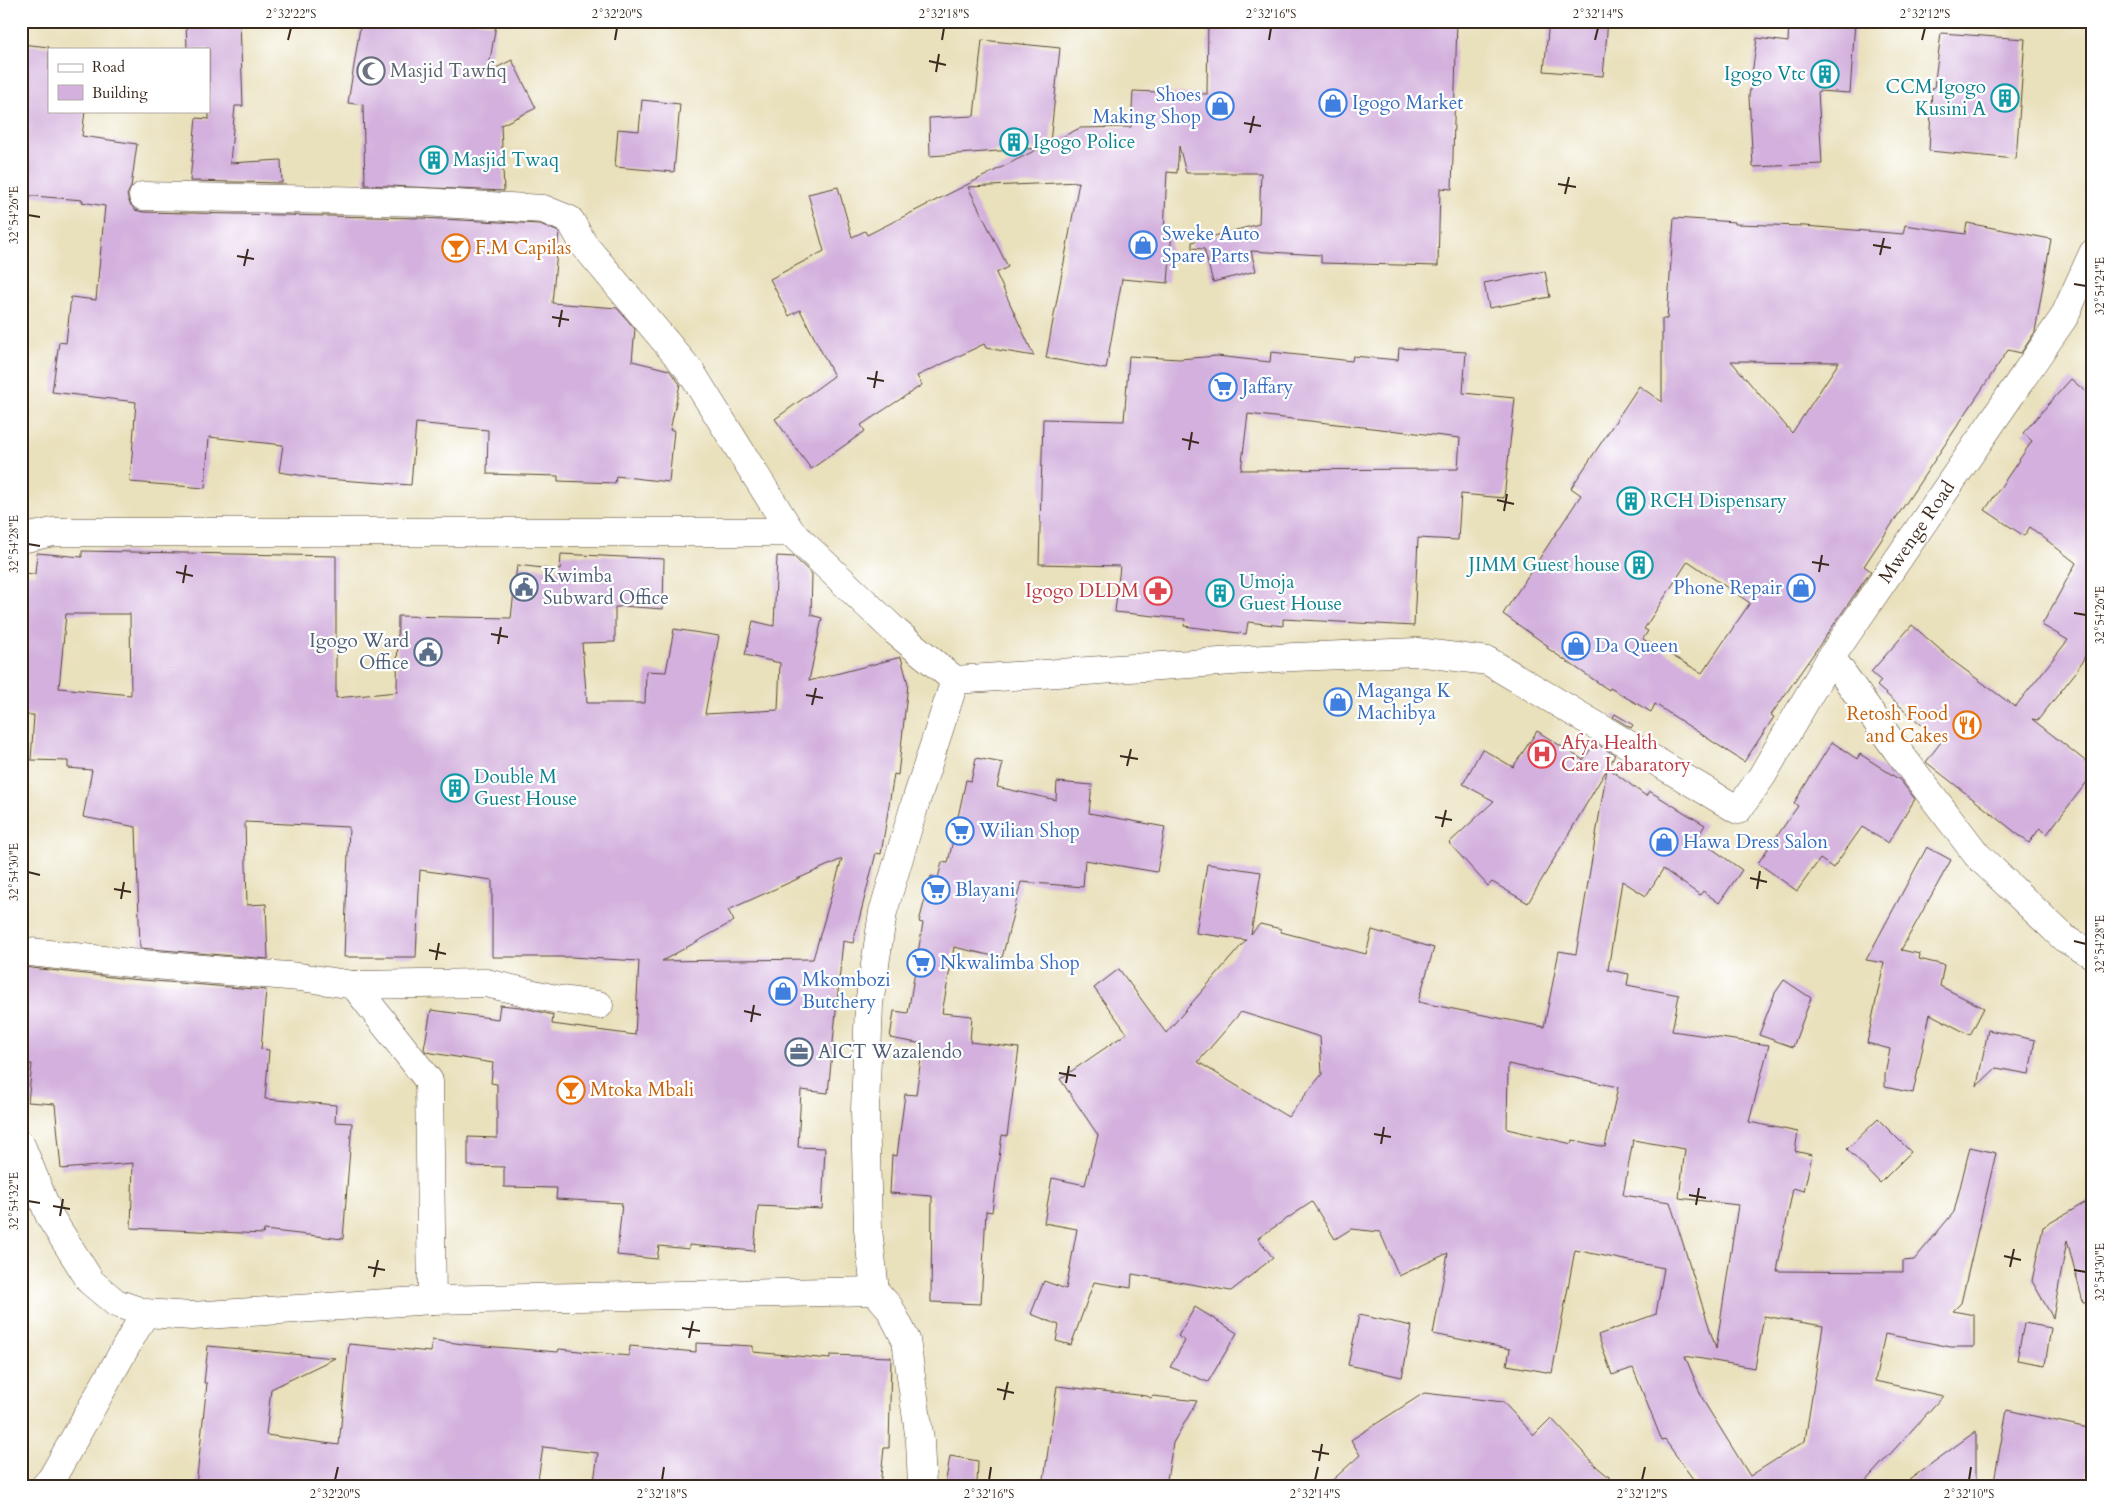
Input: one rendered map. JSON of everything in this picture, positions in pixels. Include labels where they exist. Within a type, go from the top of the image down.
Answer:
[{"type":"street","points":[[143,196],[422,202],[543,209],[570,220],[584,245],[691,372],[792,532],[896,632],[954,680],[883,912],[869,1004],[865,1110],[868,1230],[875,1291],[889,1307],[906,1340],[920,1441],[922,1486]]},
{"type":"street","name":"Mwenge Road","points":[[954,680],[1294,657],[1417,652],[1488,661],[1738,810],[1762,776],[1831,657],[2064,317],[2093,253]]},
{"type":"street","points":[[21,539],[54,532],[792,532]]},
{"type":"street","points":[[1831,657],[1897,750],[1977,855],[2064,938],[2093,955]]},
{"type":"street","points":[[21,952],[130,964],[300,977],[354,985],[486,983],[555,999],[599,1005]]},
{"type":"street","points":[[354,985],[429,1081],[432,1300]]},
{"type":"street","points":[[21,1146],[50,1217],[90,1282],[116,1303],[145,1312],[192,1316],[432,1300],[875,1291]]},
{"type":"street","points":[[45,1486],[52,1478],[145,1312]]},
{"type":"building","points":[[186,21],[240,21],[243,106],[235,106],[230,163],[281,160],[282,183],[190,181],[196,118],[209,119],[210,48],[187,48]]},
{"type":"building","points":[[361,21],[474,21],[496,25],[488,72],[512,60],[536,108],[501,125],[504,191],[365,185],[363,105],[348,103]]},
{"type":"building","points":[[1208,21],[1457,21],[1452,189],[1440,188],[1438,266],[1321,263],[1321,255],[1251,251],[1256,271],[1213,282],[1204,249],[1192,248],[1192,242],[1259,224],[1261,173],[1186,173],[1179,146],[1177,173],[1167,172],[1164,231],[1172,231],[1168,283],[1122,279],[1106,369],[1046,358],[1079,182],[968,187],[1008,267],[996,273],[1034,356],[986,348],[984,344],[917,376],[922,385],[861,425],[865,431],[811,469],[775,419],[834,376],[800,310],[789,316],[770,279],[824,251],[808,194],[838,187],[852,237],[865,231],[867,235],[1040,148],[930,156],[929,118],[974,116],[982,40],[1060,48],[1050,143],[1080,128],[1131,127],[1133,91],[1207,94]]},
{"type":"building","points":[[1549,21],[1608,21],[1603,76],[1544,71]]},
{"type":"building","points":[[1789,21],[1855,21],[1850,93],[1818,91],[1822,164],[1753,167],[1749,96],[1757,38],[1788,42]]},
{"type":"building","points":[[1941,33],[2025,39],[2016,159],[1929,151],[1932,88],[1934,88]]},
{"type":"building","points":[[21,44],[49,47],[48,112],[85,112],[82,136],[137,144],[131,187],[127,195],[130,204],[135,210],[143,212],[421,218],[540,224],[559,232],[552,303],[617,308],[635,329],[632,361],[669,370],[680,384],[670,430],[674,430],[669,482],[616,476],[615,483],[558,481],[558,476],[487,474],[488,430],[416,423],[411,485],[325,479],[279,472],[283,445],[209,437],[205,488],[130,482],[136,402],[52,392],[59,342],[66,343],[71,297],[96,300],[105,206],[82,202],[83,200],[21,195]]},
{"type":"building","points":[[642,100],[680,104],[674,172],[615,167],[618,129],[639,131]]},
{"type":"building","points":[[1674,218],[1735,222],[1735,224],[1805,226],[1903,234],[1905,225],[1965,234],[1967,223],[2051,239],[2035,332],[2021,353],[2008,350],[1864,566],[1871,571],[1771,715],[1774,717],[1744,762],[1655,704],[1651,712],[1610,688],[1609,690],[1547,648],[1548,646],[1503,614],[1581,495],[1571,488],[1639,386],[1662,402],[1662,319],[1667,319]],"holes":[[[1731,361],[1839,362],[1792,433]],[[1688,561],[1750,603],[1702,673],[1643,639],[1648,631],[1644,629]]]},
{"type":"building","points":[[1545,271],[1550,297],[1489,308],[1484,283]]},
{"type":"building","points":[[1399,348],[1466,352],[1463,393],[1515,398],[1504,498],[1461,494],[1458,540],[1418,538],[1414,626],[1283,619],[1283,626],[1248,622],[1246,634],[1184,626],[1185,619],[1115,612],[1120,566],[1039,564],[1043,419],[1124,421],[1129,356],[1179,359],[1217,356],[1270,362],[1271,352],[1352,361],[1353,356],[1398,360]],"holes":[[[1248,414],[1460,438],[1458,469],[1241,470]]]},
{"type":"building","points":[[2071,379],[2093,398],[2093,653],[2088,651],[2076,672],[2038,720],[2032,719],[2093,767],[2093,774],[2047,834],[2040,828],[2029,843],[1926,762],[1941,742],[1877,686],[1881,681],[1871,672],[1912,625],[1953,661],[2015,707],[2068,640],[2042,625],[2076,563],[2030,527],[2024,536],[1985,510],[2032,441],[2023,433]]},
{"type":"building","points":[[82,551],[336,556],[336,698],[397,692],[398,616],[511,618],[517,565],[560,570],[561,554],[664,559],[663,609],[615,607],[615,642],[582,643],[587,703],[645,703],[646,671],[666,672],[674,629],[719,636],[705,714],[778,710],[780,663],[745,655],[753,621],[774,626],[777,556],[794,557],[812,574],[811,615],[822,618],[809,681],[901,657],[908,684],[898,775],[894,774],[881,854],[876,853],[853,943],[843,941],[828,1093],[801,1090],[798,1147],[825,1148],[822,1209],[758,1206],[754,1251],[689,1245],[689,1249],[659,1246],[657,1259],[617,1255],[622,1203],[556,1199],[557,1188],[504,1187],[504,1167],[468,1166],[468,1137],[497,1138],[497,1084],[491,1083],[493,1063],[426,1052],[424,1049],[431,1010],[498,1019],[500,1005],[520,1007],[553,1015],[552,1024],[635,1035],[639,961],[571,957],[492,957],[492,880],[420,870],[416,957],[344,957],[349,827],[245,822],[247,905],[266,904],[268,959],[140,948],[136,827],[83,817],[92,770],[68,768],[68,761],[31,760],[34,715],[21,715],[21,573],[35,574],[37,553],[82,557]],"holes":[[[66,614],[130,614],[131,695],[59,688]],[[842,859],[813,959],[662,961],[734,921],[728,910]]]},
{"type":"building","points":[[1615,714],[1633,725],[1631,728],[1613,717]]},
{"type":"building","points":[[1537,731],[1583,760],[1595,743],[1615,755],[1608,768],[1646,796],[1649,791],[1705,825],[1697,838],[1742,870],[1719,903],[1703,891],[1700,895],[1663,869],[1646,896],[1622,881],[1608,970],[1629,974],[1627,985],[1679,995],[1672,1031],[1769,1045],[1749,1122],[1798,1132],[1795,1151],[1812,1155],[1804,1191],[1793,1188],[1777,1271],[1903,1272],[1903,1261],[1914,1260],[1954,1212],[1970,1147],[1996,1153],[1961,1303],[1953,1311],[1974,1315],[1974,1347],[1951,1347],[1885,1334],[1875,1381],[1943,1396],[1861,1486],[1698,1486],[1665,1440],[1662,1441],[1633,1368],[1612,1375],[1598,1335],[1656,1314],[1664,1268],[1575,1250],[1552,1373],[1507,1365],[1510,1349],[1433,1334],[1448,1253],[1399,1276],[1380,1232],[1351,1229],[1335,1239],[1312,1202],[1258,1238],[1273,1258],[1231,1291],[1132,1274],[1131,1288],[1094,1282],[1071,1345],[1056,1341],[1059,1325],[1031,1314],[1044,1281],[1066,1289],[1077,1229],[1044,1223],[1052,1178],[1085,1185],[1098,1135],[1060,1079],[1127,1033],[1094,988],[1119,969],[1166,1033],[1246,940],[1196,933],[1207,864],[1261,872],[1251,934],[1260,924],[1281,929],[1281,932],[1366,954],[1372,930],[1434,948],[1418,1002],[1544,1027],[1559,951],[1576,954],[1607,769],[1528,903],[1492,882],[1488,886],[1449,843],[1494,801],[1463,784],[1482,749],[1513,767]],"holes":[[[1241,1012],[1320,1037],[1322,1074],[1288,1117],[1198,1062]],[[1508,1064],[1618,1087],[1605,1147],[1573,1140],[1572,1144],[1507,1129]],[[1633,1140],[1685,1149],[1679,1198],[1738,1205],[1716,1349],[1670,1202],[1623,1195]],[[1764,1316],[1823,1326],[1805,1441],[1750,1476],[1704,1402],[1685,1356],[1755,1368]]]},
{"type":"building","points":[[1832,742],[1857,759],[1860,754],[1900,780],[1915,799],[1888,843],[1862,827],[1833,868],[1820,859],[1797,891],[1758,863],[1798,806],[1794,803]]},
{"type":"building","points":[[976,758],[1003,763],[997,787],[1056,800],[1057,782],[1092,785],[1089,813],[1165,827],[1157,872],[1085,860],[1083,887],[1021,882],[1002,958],[954,947],[942,1013],[972,1016],[970,1042],[1019,1048],[1007,1136],[1002,1135],[992,1212],[986,1211],[981,1304],[931,1302],[932,1196],[890,1193],[892,1155],[897,1156],[905,1094],[916,1095],[923,1044],[890,1038],[894,1011],[908,1013],[923,923],[919,922],[931,876],[938,878],[942,862],[948,863],[966,780],[971,781]]},
{"type":"building","points":[[1927,847],[1951,860],[1901,950],[1920,954],[1919,959],[1944,965],[1940,986],[1984,1008],[1970,1035],[1930,1014],[1913,1093],[1885,1087],[1885,1075],[1890,1049],[1867,1043],[1884,963],[1866,960]]},
{"type":"building","points":[[23,967],[129,979],[266,990],[261,1049],[269,1050],[265,1099],[336,1105],[335,1122],[352,1123],[343,1239],[264,1230],[263,1234],[131,1228],[133,1163],[61,1169],[55,1104],[28,1102],[32,1064],[21,1064]]},
{"type":"building","points":[[1784,980],[1811,998],[1793,1047],[1759,1035],[1775,993]]},
{"type":"building","points":[[1988,1030],[2035,1040],[2029,1074],[1996,1068],[1977,1086]]},
{"type":"building","points":[[1878,1119],[1911,1152],[1880,1183],[1847,1149]]},
{"type":"building","points":[[2093,1198],[2093,1301],[2083,1302],[2067,1240],[2053,1318],[2032,1281],[2043,1227]]},
{"type":"building","points":[[1195,1307],[1237,1333],[1208,1382],[1170,1367],[1185,1341],[1178,1336]]},
{"type":"building","points":[[1359,1315],[1412,1326],[1402,1377],[1348,1365]]},
{"type":"building","points":[[2024,1323],[2051,1328],[2045,1365],[2017,1360]]},
{"type":"building","points":[[432,1340],[471,1345],[558,1352],[559,1349],[629,1356],[630,1346],[696,1352],[696,1343],[753,1346],[753,1352],[830,1359],[830,1355],[891,1357],[889,1448],[884,1448],[880,1486],[621,1486],[594,1481],[598,1453],[543,1447],[537,1486],[196,1486],[207,1383],[204,1383],[208,1346],[335,1358],[271,1389],[266,1435],[339,1445],[349,1344],[431,1352]]},
{"type":"building","points":[[1057,1386],[1151,1398],[1153,1396],[1197,1401],[1173,1443],[1166,1486],[1043,1486]]},
{"type":"building","points":[[1424,1393],[1503,1402],[1534,1435],[1551,1418],[1597,1467],[1620,1486],[1326,1486],[1360,1455],[1351,1440]]},
{"type":"building","points":[[2007,1410],[2088,1428],[2087,1486],[1993,1486]]},
{"type":"building","points":[[1976,1431],[1976,1486],[1901,1486]]},
{"type":"building","points":[[950,1456],[978,1461],[977,1486],[945,1486]]},
{"type":"place","name":"Masjid Tawfiq","points":[[371,71]]},
{"type":"place","name":"Igogo Vtc","points":[[1825,74]]},
{"type":"place","name":"CCM Igogo Kusini A","points":[[2005,98]]},
{"type":"place","name":"Igogo Market","points":[[1333,103]]},
{"type":"place","name":"Shoes Making Shop","points":[[1220,106]]},
{"type":"place","name":"Igogo Police","points":[[1014,142]]},
{"type":"place","name":"Masjid Twaq","points":[[434,160]]},
{"type":"place","name":"Sweke Auto Spare Parts","points":[[1143,245]]},
{"type":"place","name":"F.M Capilas","points":[[456,248]]},
{"type":"place","name":"Jaffary","points":[[1223,387]]},
{"type":"place","name":"RCH Dispensary","points":[[1631,501]]},
{"type":"place","name":"JIMM Guest house","points":[[1639,565]]},
{"type":"place","name":"Kwimba Subward Office","points":[[524,587]]},
{"type":"place","name":"Phone Repair","points":[[1801,588]]},
{"type":"place","name":"Igogo DLDM","points":[[1158,591]]},
{"type":"place","name":"Umoja Guest House","points":[[1220,593]]},
{"type":"place","name":"Da Queen","points":[[1576,646]]},
{"type":"place","name":"Igogo Ward Office","points":[[428,652]]},
{"type":"place","name":"Maganga K Machibya","points":[[1338,702]]},
{"type":"place","name":"Retosh Food and Cakes","points":[[1967,725]]},
{"type":"place","name":"Afya Health Care Labaratory","points":[[1542,754]]},
{"type":"place","name":"Double M Guest House","points":[[455,788]]},
{"type":"place","name":"Wilian Shop","points":[[960,831]]},
{"type":"place","name":"Hawa Dress Salon","points":[[1664,842]]},
{"type":"place","name":"Blayani","points":[[936,890]]},
{"type":"place","name":"Nkwalimba Shop","points":[[921,963]]},
{"type":"place","name":"Mkombozi Butchery","points":[[783,991]]},
{"type":"place","name":"AICT Wazalendo","points":[[799,1052]]},
{"type":"place","name":"Mtoka Mbali","points":[[571,1090]]}]
